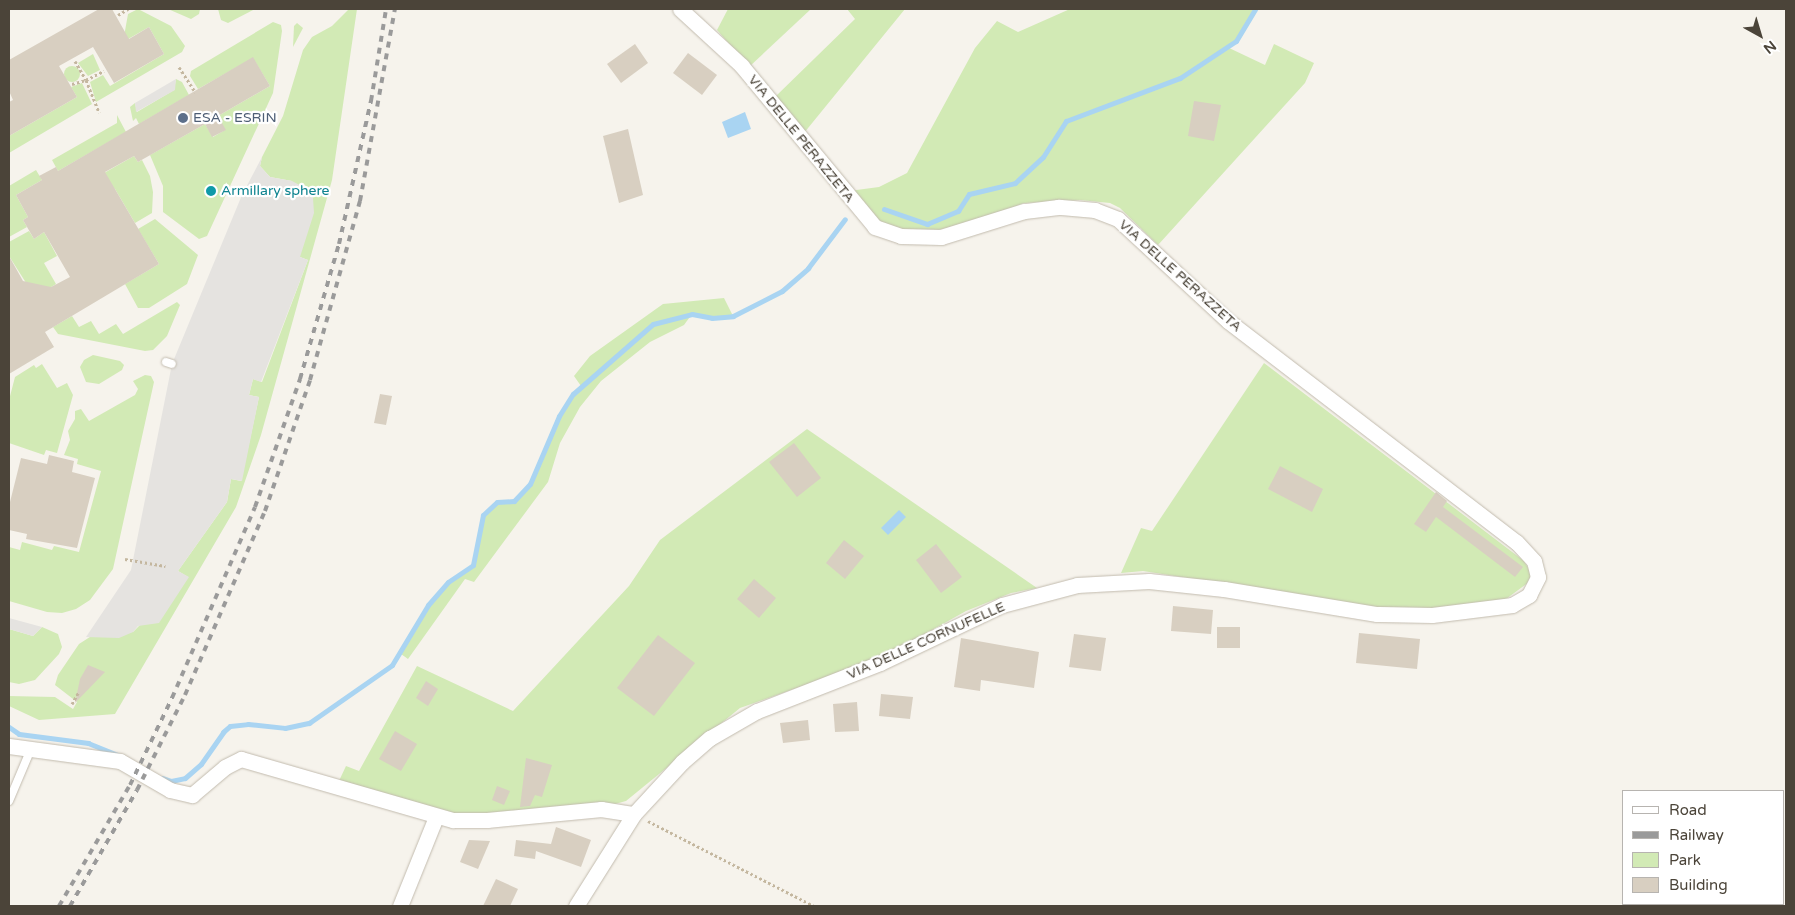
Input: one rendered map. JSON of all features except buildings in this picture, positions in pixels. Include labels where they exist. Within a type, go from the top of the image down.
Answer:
[{"type":"street","name":"VIA DELLE PERAZZETA","points":[[680,9],[735,58],[826,166],[859,211],[881,230],[912,238],[940,237],[1024,211],[1050,207],[1089,209],[1112,216],[1134,232],[1228,321],[1508,536]]},
{"type":"street","name":"VIA DELLE CORNUFELLE","points":[[576,906],[634,814],[689,756],[738,720],[880,663],[960,622],[1026,597],[1088,584],[1149,580],[1224,588],[1390,615],[1471,611],[1512,605],[1525,598],[1535,587],[1537,568],[1508,536]]},
{"type":"street","points":[[9,746],[120,761],[170,790],[192,795],[225,767],[241,759],[436,817],[470,821],[607,808],[634,814]]},
{"type":"street","points":[[400,906],[436,817]]},
{"type":"lane","points":[[9,801],[31,749]]},
{"type":"path","points":[[118,15],[128,9]]},
{"type":"path","points":[[75,62],[86,80],[99,112]]},
{"type":"path","points":[[179,67],[195,92]]},
{"type":"path","points":[[72,84],[86,80],[104,71]]},
{"type":"path","points":[[125,559],[165,566]]},
{"type":"path","points":[[72,704],[78,694]]},
{"type":"path","points":[[634,814],[814,906]]},
{"type":"green space","points":[[138,9],[171,26],[185,46],[182,52],[96,102],[90,82],[103,75],[110,86],[164,54],[149,27],[123,42],[128,14]]},
{"type":"green space","points":[[168,9],[200,9],[199,14],[191,19]]},
{"type":"green space","points":[[218,9],[255,9],[228,23],[221,20]]},
{"type":"green space","points":[[349,9],[357,9],[332,180],[261,435],[236,507],[115,714],[39,720],[9,706],[9,696],[55,697],[73,709],[77,702],[55,685],[58,675],[79,644],[93,635],[133,632],[188,577],[178,571],[227,502],[231,479],[241,481],[259,397],[249,395],[253,379],[262,382],[308,260],[300,257],[292,181],[270,177],[260,166],[262,157],[283,116],[303,50],[312,37],[332,26]]},
{"type":"green space","points":[[728,9],[811,9],[749,67],[717,30]]},
{"type":"green space","points":[[847,9],[905,9],[804,133],[775,97],[855,19]]},
{"type":"green space","points":[[1070,9],[1255,9],[1236,41],[1227,47],[1265,65],[1274,44],[1314,63],[1305,83],[1158,245],[1120,208],[1110,203],[1080,200],[1024,203],[989,217],[923,234],[875,222],[849,191],[879,187],[907,173],[975,48],[997,21],[1018,32]]},
{"type":"green space","points":[[273,22],[281,25],[282,31],[273,93],[207,236],[199,239],[163,212],[163,186],[150,155],[205,124],[213,137],[225,130],[218,116],[270,86],[253,58],[198,89],[190,76],[191,71]]},
{"type":"green space","points":[[297,23],[303,28],[293,47],[294,26]]},
{"type":"green space","points":[[93,54],[100,70],[88,76],[78,63]]},
{"type":"green space","points":[[72,66],[78,68],[80,74],[78,80],[72,82],[66,80],[64,74],[66,68]]},
{"type":"green space","points":[[176,79],[182,82],[189,95],[139,124],[136,118],[133,121],[130,107],[135,103],[137,112],[174,90]]},
{"type":"green space","points":[[82,83],[92,104],[9,153],[9,136],[77,97],[71,87]]},
{"type":"green space","points":[[117,115],[126,132],[58,171],[52,160],[117,123]]},
{"type":"green space","points":[[134,156],[138,162],[142,160],[150,176],[153,192],[152,213],[135,223],[115,189],[90,181]]},
{"type":"green space","points":[[36,170],[42,180],[16,195],[28,217],[23,220],[27,227],[9,237],[9,186]]},
{"type":"green space","points":[[155,219],[198,255],[187,284],[149,308],[138,308],[125,284],[159,264],[138,229]]},
{"type":"green space","points":[[29,231],[34,239],[44,232],[57,256],[44,263],[56,284],[35,297],[9,256],[9,242]]},
{"type":"green space","points":[[724,298],[733,316],[712,318],[692,314],[684,325],[650,342],[601,381],[580,407],[560,443],[548,482],[474,582],[465,579],[408,659],[401,654],[428,605],[448,582],[473,565],[483,515],[497,502],[515,501],[530,484],[559,416],[581,386],[574,376],[590,356],[663,304]]},
{"type":"green space","points":[[177,302],[180,305],[167,336],[153,350],[145,351],[58,334],[53,327],[72,316],[79,327],[91,321],[99,334],[116,324],[123,334]]},
{"type":"green space","points":[[93,355],[120,361],[124,365],[122,370],[99,384],[86,382],[80,367],[84,360]]},
{"type":"green space","points":[[1264,363],[1524,561],[1531,573],[1529,582],[1506,599],[1397,616],[1264,590],[1143,571],[1121,573],[1141,528],[1152,531]]},
{"type":"green space","points":[[42,364],[57,388],[67,383],[73,395],[57,453],[46,450],[44,455],[9,443],[9,400],[15,377],[34,365],[36,368]]},
{"type":"green space","points":[[145,375],[151,376],[154,382],[113,569],[90,600],[76,609],[62,613],[47,612],[9,601],[9,547],[20,550],[22,542],[52,550],[54,546],[79,552],[101,471],[77,464],[78,459],[64,455],[70,440],[68,431],[75,419],[75,411],[81,409],[89,421],[135,395],[138,389],[133,381]]},
{"type":"green space","points":[[807,429],[1037,588],[1011,593],[966,611],[882,658],[740,708],[626,801],[600,808],[464,819],[338,783],[346,766],[359,771],[417,666],[513,711],[629,586],[660,540]]},
{"type":"green space","points":[[42,627],[58,634],[62,647],[59,654],[35,680],[19,684],[9,682],[9,629],[33,636]]},
{"type":"shaded area","points":[[176,79],[175,90],[136,112],[135,103]]},
{"type":"shaded area","points":[[262,157],[260,166],[270,177],[292,181],[307,189],[313,198],[314,213],[300,257],[308,260],[261,382],[253,379],[249,395],[259,397],[242,481],[231,479],[227,502],[178,571],[189,577],[159,623],[138,626],[133,632],[119,638],[86,637],[131,570],[172,364],[242,195]]},
{"type":"shaded area","points":[[9,618],[42,627],[33,636],[9,629]]},
{"type":"water","points":[[745,112],[751,129],[728,138],[722,122]]},
{"type":"water","points":[[899,510],[906,517],[888,535],[881,528]]},
{"type":"waterway","points":[[884,209],[927,224],[958,211],[969,194],[1015,183],[1043,157],[1066,121],[1180,78],[1236,41],[1255,9]]},
{"type":"waterway","points":[[162,778],[171,781],[185,778],[201,764],[223,732],[230,726],[248,724],[285,728],[309,723],[392,665],[428,605],[448,582],[473,565],[483,515],[497,502],[514,501],[530,484],[559,416],[573,394],[653,324],[692,314],[712,318],[733,316],[782,291],[808,268],[845,219]]},
{"type":"waterway","points":[[9,727],[19,734],[88,743],[118,755]]},
{"type":"railway","points":[[59,906],[130,785],[172,698],[255,507],[300,379],[339,244],[371,101],[386,9]]},
{"type":"railway","points":[[70,906],[137,790],[185,695],[265,511],[310,380],[360,201],[395,9]]},
{"type":"place","name":"ESA - ESRIN","points":[[183,118]]},
{"type":"place","name":"Armillary sphere","points":[[211,191]]}]
